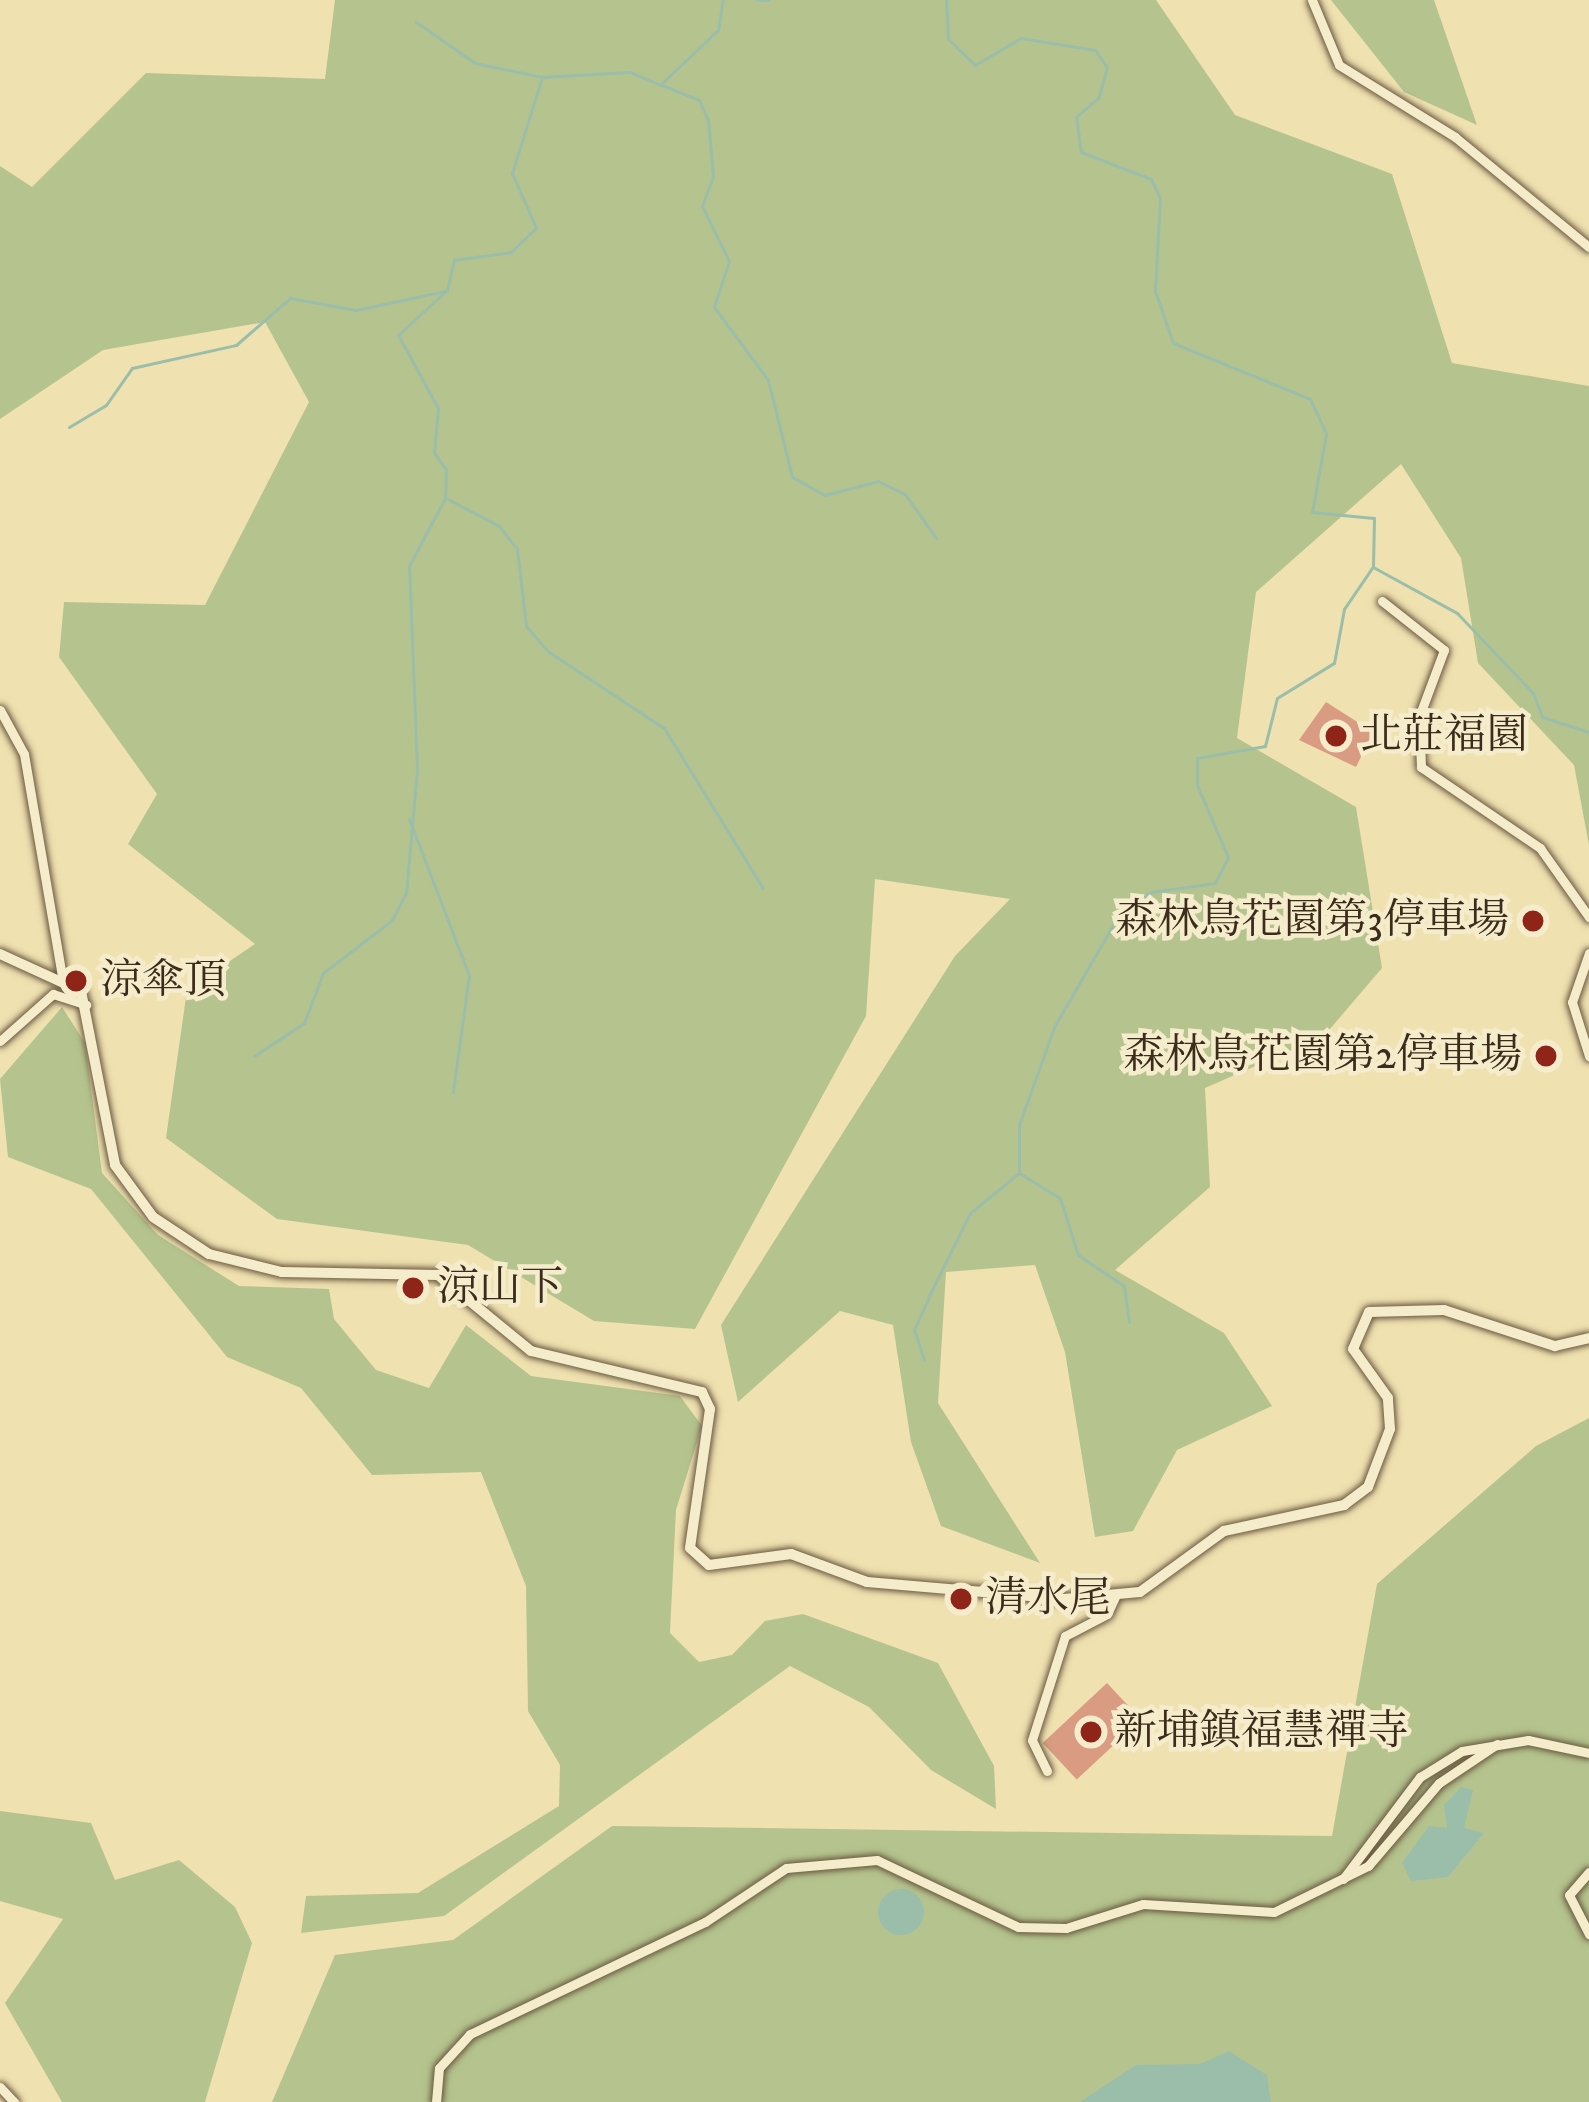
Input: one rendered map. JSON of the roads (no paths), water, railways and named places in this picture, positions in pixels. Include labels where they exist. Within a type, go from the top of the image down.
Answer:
[{"type":"street","points":[[1312,0],[1340,65],[1454,137],[1589,247]]},
{"type":"street","points":[[1382,601],[1444,650],[1419,717],[1421,767],[1540,848],[1589,916]]},
{"type":"street","points":[[0,710],[24,754],[62,977]]},
{"type":"street","points":[[1589,953],[1572,1002],[1589,1056]]},
{"type":"street","points":[[0,954],[62,977],[86,1005],[115,1166],[153,1217],[209,1254],[282,1272],[438,1275],[531,1352],[702,1392],[710,1409],[690,1548],[709,1565],[800,1555],[867,1582],[1115,1597]]},
{"type":"street","points":[[0,1041],[53,994],[86,1005]]},
{"type":"street","points":[[1047,1771],[1032,1740],[1065,1636],[1107,1614],[1115,1597],[1224,1532],[1344,1505],[1368,1487],[1390,1429],[1388,1398],[1353,1349],[1369,1312],[1444,1310],[1555,1346],[1589,1339]]},
{"type":"street","points":[[1340,1883],[1420,1777],[1496,1744],[1589,1753]]},
{"type":"street","points":[[436,2102],[439,2068],[470,2034],[823,1858],[905,1867],[966,1910],[1018,1927],[1066,1928],[1143,1904],[1274,1912],[1340,1883],[1438,1783],[1496,1744]]},
{"type":"street","points":[[1589,1872],[1568,1895],[1589,1934]]},
{"type":"street","points":[[0,2087],[14,2102]]},
{"type":"waterway","points":[[254,1056],[304,1023],[323,973],[392,920],[406,893],[417,770],[409,566],[445,498],[446,469],[434,453],[438,408],[398,335],[447,290],[454,260],[511,252],[536,228],[512,173],[542,77],[630,72],[660,85],[718,30],[723,0]]},
{"type":"waterway","points":[[757,0],[769,0]]},
{"type":"waterway","points":[[946,0],[948,39],[975,65],[1021,38],[1095,50],[1107,67],[1099,97],[1076,117],[1081,152],[1151,179],[1160,198],[1155,291],[1173,343],[1310,399],[1326,434],[1312,512],[1374,518],[1373,567],[1457,613],[1533,693],[1542,717],[1589,732]]},
{"type":"waterway","points":[[416,22],[475,63],[542,77]]},
{"type":"waterway","points":[[662,85],[699,100],[708,120],[713,176],[702,206],[729,261],[714,307],[768,380],[792,477],[825,495],[878,481],[905,494],[936,538]]},
{"type":"waterway","points":[[69,427],[106,405],[132,368],[236,345],[290,298],[356,310],[445,291]]},
{"type":"waterway","points":[[448,499],[499,526],[517,549],[526,626],[549,652],[664,728],[763,888]]},
{"type":"waterway","points":[[924,1360],[914,1330],[928,1298],[970,1213],[1019,1173],[1019,1125],[1054,1027],[1120,913],[1151,892],[1215,883],[1228,857],[1197,785],[1197,758],[1265,746],[1277,698],[1334,663],[1344,609],[1372,568]]},
{"type":"waterway","points":[[409,819],[469,975],[453,1092]]},
{"type":"waterway","points":[[1019,1173],[1060,1198],[1078,1255],[1124,1286],[1129,1322]]},
{"type":"place","name":"北莊福園","points":[[1336,736]]},
{"type":"place","name":"森林鳥花園第3停車場","points":[[1533,921]]},
{"type":"place","name":"涼傘頂","points":[[76,981]]},
{"type":"place","name":"森林鳥花園第2停車場","points":[[1546,1056]]},
{"type":"place","name":"涼山下","points":[[413,1288]]},
{"type":"place","name":"清水尾","points":[[961,1599]]},
{"type":"place","name":"新埔鎮福慧禪寺","points":[[1091,1732]]}]
